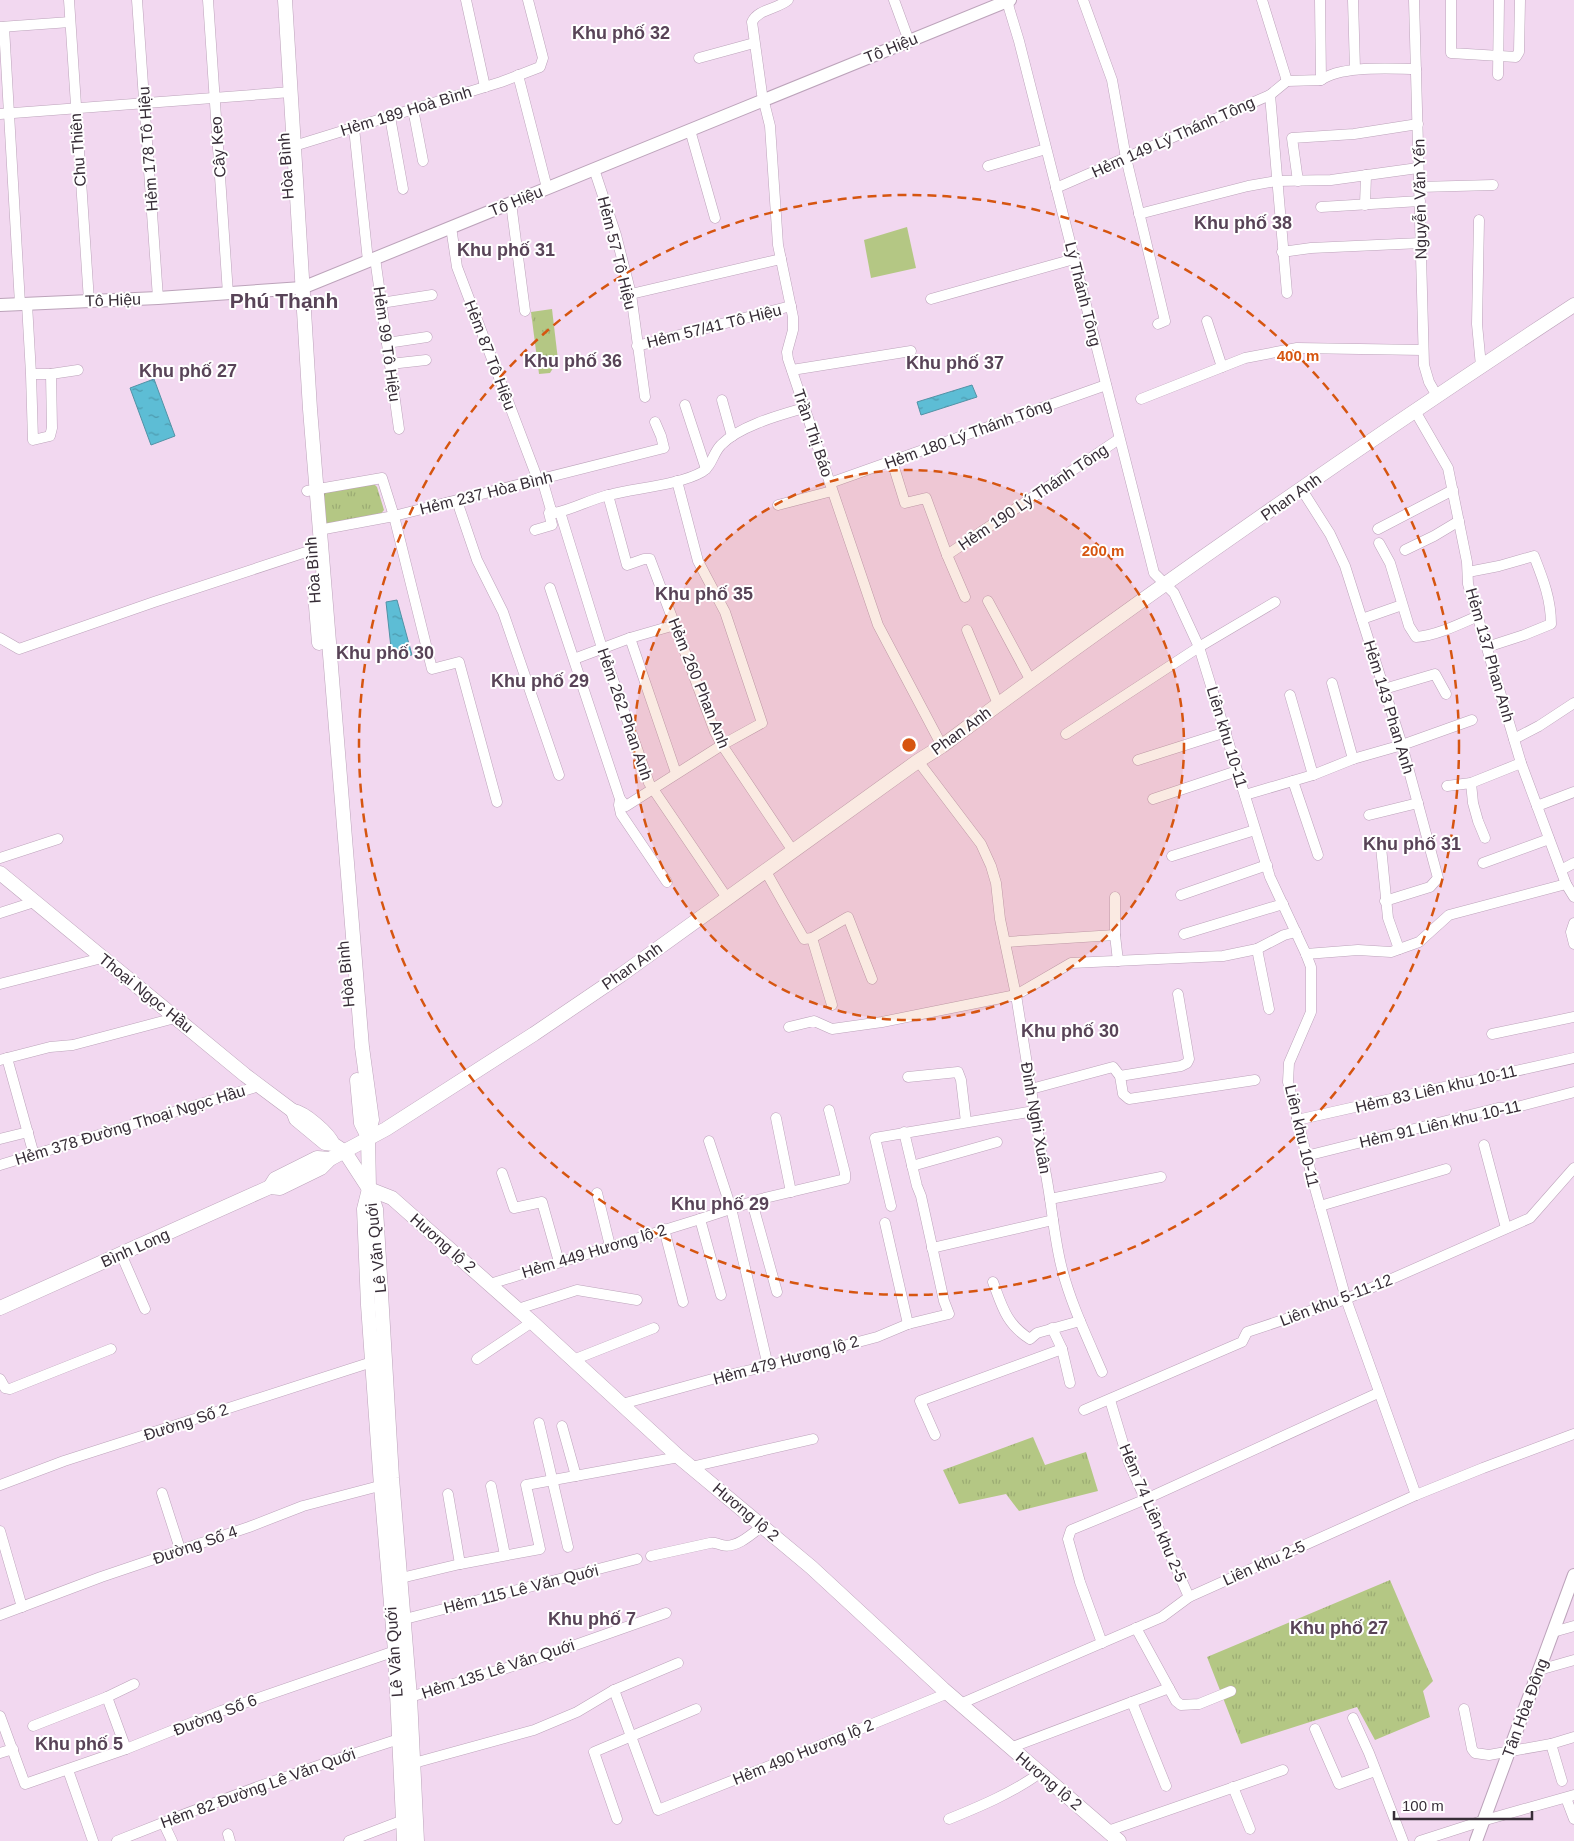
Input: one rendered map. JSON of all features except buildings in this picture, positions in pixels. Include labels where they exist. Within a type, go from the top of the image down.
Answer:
[{"type":"main road","name":"Hòa Bình","points":[[276,0],[294,146],[298,288]]},
{"type":"main road","name":"Hòa Bình","points":[[285,0],[286,93],[312,491],[312,550],[362,1046],[372,1120],[368,1138],[369,1189]]},
{"type":"main road","name":"Phan Anh","points":[[345,1152],[386,1129],[621,975],[765,870],[942,746],[1164,584],[1480,366],[1574,304]]},
{"type":"main road","name":"Hòa Bình","points":[[312,491],[319,530],[336,794]]},
{"type":"main road","name":"Thoại Ngọc Hầu","points":[[0,873],[259,1086],[293,1111],[300,1112],[330,1137],[333,1144],[345,1152],[369,1189]]},
{"type":"main road","name":"Bình Long","points":[[0,1308],[270,1187],[280,1188],[321,1168],[330,1159],[345,1152]]},
{"type":"main road","name":"Hương lộ 2","points":[[369,1189],[392,1198],[490,1284],[679,1457],[811,1567],[960,1704],[1119,1841]]},
{"type":"main road","name":"Lê Văn Quới","points":[[369,1189],[364,1209],[372,1362],[405,1619],[401,1649],[399,1739],[410,1818],[417,1841]]},
{"type":"main road","name":"Lê Văn Quới","points":[[369,1189],[376,1209],[387,1484],[401,1649],[410,1697],[414,1763],[410,1818],[404,1841]]},
{"type":"street","name":"Chu Thiên","points":[[68,0],[89,301]]},
{"type":"street","name":"Hẻm 178 Tô Hiệu","points":[[137,0],[158,298]]},
{"type":"street","name":"Cây Keo","points":[[208,0],[228,294]]},
{"type":"street","points":[[466,0],[485,87]]},
{"type":"street","name":"Hẻm 189 Hoà Bình","points":[[294,146],[485,87],[540,67],[543,62],[528,0]]},
{"type":"street","name":"Trần Thị Báo","points":[[788,0],[753,19],[754,43],[770,126],[776,229],[793,324],[787,352],[804,408],[878,625],[942,746]]},
{"type":"street","points":[[894,0],[909,41]]},
{"type":"street","name":"Tô Hiệu","points":[[0,305],[158,298],[298,288],[372,260],[1009,0]]},
{"type":"street","name":"Lý Thánh Tông","points":[[1009,0],[1154,572],[1164,584]]},
{"type":"street","points":[[1083,0],[1112,80],[1126,158],[1165,321],[1158,324]]},
{"type":"street","points":[[1262,0],[1287,82],[1321,80],[1325,77],[1355,70],[1416,69]]},
{"type":"street","points":[[1320,0],[1321,80]]},
{"type":"street","points":[[1353,0],[1355,70]]},
{"type":"street","name":"Nguyễn Văn Yến","points":[[1414,0],[1423,350],[1426,374],[1437,396]]},
{"type":"street","points":[[1451,0],[1451,53],[1516,57],[1519,52],[1520,0]]},
{"type":"street","points":[[1498,75],[1499,0]]},
{"type":"street","points":[[51,374],[52,428],[50,436],[33,440],[31,374],[5,114],[2,27],[70,22]]},
{"type":"street","points":[[699,58],[754,43]]},
{"type":"street","points":[[518,75],[547,188]]},
{"type":"street","name":"Hẻm 149 Lý Thánh Tông","points":[[1056,188],[1270,95],[1287,82]]},
{"type":"street","points":[[5,114],[286,93]]},
{"type":"street","points":[[1270,95],[1287,293]]},
{"type":"street","points":[[413,109],[423,161]]},
{"type":"street","points":[[390,117],[403,189]]},
{"type":"street","points":[[1298,181],[1292,138],[1354,134],[1418,124]]},
{"type":"street","name":"Hẻm 99 Tô Hiệu","points":[[354,128],[372,260],[381,303],[399,429]]},
{"type":"street","points":[[690,130],[715,218]]},
{"type":"street","points":[[988,166],[1046,149]]},
{"type":"street","points":[[1139,214],[1248,186],[1276,181],[1331,180],[1418,168]]},
{"type":"street","name":"Hẻm 57 Tô Hiệu","points":[[594,169],[616,235],[631,294],[645,397]]},
{"type":"street","points":[[1365,205],[1366,175]]},
{"type":"street","points":[[1419,188],[1493,184]]},
{"type":"street","points":[[1321,207],[1420,201]]},
{"type":"street","points":[[511,203],[525,311]]},
{"type":"street","points":[[1479,220],[1477,324],[1480,366]]},
{"type":"street","name":"Hẻm 87 Tô Hiệu","points":[[451,227],[457,267],[540,480],[556,511]]},
{"type":"street","points":[[1282,252],[1311,248],[1421,243]]},
{"type":"street","points":[[631,294],[781,259]]},
{"type":"street","points":[[931,299],[1074,259]]},
{"type":"street","points":[[381,303],[432,295]]},
{"type":"street","name":"Hẻm 57/41 Tô Hiệu","points":[[637,346],[791,306]]},
{"type":"street","points":[[1207,321],[1222,367]]},
{"type":"street","points":[[387,343],[428,337]]},
{"type":"street","points":[[1141,398],[1245,358],[1297,348],[1423,350]]},
{"type":"street","points":[[792,370],[911,351]]},
{"type":"street","points":[[390,364],[426,360]]},
{"type":"street","points":[[31,374],[51,374],[78,370]]},
{"type":"street","name":"Hẻm 180 Lý Thánh Tông","points":[[778,505],[1106,385]]},
{"type":"street","points":[[722,400],[732,436]]},
{"type":"street","points":[[685,406],[706,469]]},
{"type":"street","points":[[535,530],[552,526],[549,513],[608,495],[676,481],[700,473],[706,469],[721,445],[732,436],[763,421],[804,408]]},
{"type":"street","name":"Hẻm 137 Phan Anh","points":[[1415,411],[1448,468],[1468,572],[1468,584],[1521,763],[1566,884],[1574,897]]},
{"type":"street","name":"Hẻm 237 Hòa Bình","points":[[319,530],[394,516],[664,448],[655,422]]},
{"type":"street","name":"Hẻm 190 Lý Thánh Tông","points":[[947,555],[1119,439]]},
{"type":"street","points":[[892,462],[905,503],[926,498],[965,597]]},
{"type":"street","points":[[312,491],[382,478],[394,516],[432,669],[459,662],[497,802]]},
{"type":"street","points":[[550,588],[620,799],[626,806],[676,773],[762,723],[725,612],[698,561],[676,481]]},
{"type":"street","name":"Hẻm 143 Phan Anh","points":[[1302,490],[1330,534],[1345,566],[1402,745],[1438,878],[1430,887],[1385,902]]},
{"type":"street","points":[[1378,529],[1452,490]]},
{"type":"street","name":"Hẻm 260 Phan Anh","points":[[608,495],[627,565],[650,559],[722,745],[793,851]]},
{"type":"street","points":[[457,501],[477,560],[503,612],[559,775]]},
{"type":"street","name":"Hẻm 262 Phan Anh","points":[[556,511],[652,789],[727,898]]},
{"type":"street","points":[[1405,550],[1459,521]]},
{"type":"street","points":[[1379,543],[1390,563],[1409,626],[1416,637],[1454,627],[1478,616]]},
{"type":"street","points":[[0,638],[19,649],[312,550]]},
{"type":"street","points":[[1468,572],[1534,556],[1548,590],[1551,624],[1487,647]]},
{"type":"street","name":"Liên khu 10-11","points":[[1164,584],[1174,593],[1199,647],[1267,866],[1311,967],[1311,1012],[1289,1063],[1288,1082],[1306,1156],[1346,1299],[1416,1495]]},
{"type":"street","points":[[988,601],[1031,681]]},
{"type":"street","points":[[1066,734],[1199,647],[1275,602]]},
{"type":"street","points":[[1362,619],[1402,605]]},
{"type":"street","points":[[574,660],[630,638],[675,625]]},
{"type":"street","points":[[968,630],[998,704]]},
{"type":"street","points":[[630,638],[676,773]]},
{"type":"street","points":[[1384,689],[1435,674],[1446,694]]},
{"type":"street","points":[[1332,683],[1353,759]]},
{"type":"street","points":[[1290,695],[1313,775]]},
{"type":"street","points":[[1514,739],[1539,726],[1574,703]]},
{"type":"street","points":[[1245,795],[1313,775],[1353,759],[1402,745],[1472,720]]},
{"type":"street","points":[[1138,760],[1226,732]]},
{"type":"street","name":"Đình Nghi Xuân","points":[[918,761],[981,844],[987,855],[996,883],[1000,919],[1016,995],[1061,1266],[1080,1321],[1102,1372]]},
{"type":"street","points":[[1446,786],[1471,784],[1521,763]]},
{"type":"street","points":[[1152,800],[1237,771]]},
{"type":"street","points":[[1293,781],[1318,855]]},
{"type":"street","points":[[1471,784],[1473,803],[1485,838]]},
{"type":"street","points":[[1537,806],[1574,792]]},
{"type":"street","points":[[620,799],[621,814],[667,882]]},
{"type":"street","points":[[1369,814],[1418,803]]},
{"type":"street","points":[[1172,856],[1256,830]]},
{"type":"street","points":[[0,858],[58,839]]},
{"type":"street","points":[[1483,863],[1550,839]]},
{"type":"street","points":[[1382,847],[1385,902],[1388,918],[1400,949]]},
{"type":"street","points":[[1561,870],[1574,863]]},
{"type":"street","points":[[1181,896],[1267,866]]},
{"type":"street","points":[[765,870],[804,939],[812,938],[848,917],[872,980]]},
{"type":"street","points":[[1306,954],[1358,950],[1391,952],[1419,942],[1450,915],[1566,884]]},
{"type":"street","points":[[1115,897],[1115,935],[1118,961]]},
{"type":"street","points":[[0,913],[34,902]]},
{"type":"street","points":[[1184,934],[1283,904]]},
{"type":"street","points":[[1574,924],[1571,932],[1574,944]]},
{"type":"street","points":[[789,1027],[814,1021],[832,1029],[882,1022],[1016,995],[1071,963],[1223,956],[1257,949],[1284,935],[1296,932]]},
{"type":"street","points":[[1006,942],[1115,935]]},
{"type":"street","points":[[812,938],[832,1005]]},
{"type":"street","points":[[1257,949],[1269,1009]]},
{"type":"street","points":[[0,984],[102,958]]},
{"type":"street","points":[[1120,1076],[1181,1066],[1187,1063],[1189,1060],[1178,994]]},
{"type":"street","points":[[1492,1034],[1574,1017]]},
{"type":"street","points":[[34,1155],[3,1059],[50,1047],[73,1045],[175,1018]]},
{"type":"street","name":"Hẻm 83 Liên khu 10-11","points":[[1297,1120],[1574,1058]]},
{"type":"street","points":[[1031,1089],[1113,1068],[1120,1076],[1123,1094],[1129,1099],[1255,1080]]},
{"type":"street","points":[[908,1076],[958,1072],[961,1080],[966,1122]]},
{"type":"street","name":"Hẻm 378 Đường Thoại Ngọc Hầu","points":[[0,1165],[259,1086]]},
{"type":"street","name":"Hẻm 91 Liên khu 10-11","points":[[1306,1156],[1498,1108],[1513,1108],[1574,1092]]},
{"type":"street","name":"Hẻm 449 Hương lộ 2","points":[[490,1284],[731,1208],[843,1180],[846,1177],[829,1110]]},
{"type":"street","points":[[892,1206],[875,1138],[1034,1111]]},
{"type":"street","points":[[776,1118],[791,1192]]},
{"type":"street","points":[[0,1139],[28,1132]]},
{"type":"street","points":[[904,1132],[916,1186],[921,1196],[932,1248],[1053,1220]]},
{"type":"street","points":[[709,1141],[731,1208],[768,1366]]},
{"type":"street","points":[[912,1166],[996,1142]]},
{"type":"street","points":[[1484,1145],[1506,1228]]},
{"type":"street","name":"Liên khu 5-11-12","points":[[1084,1410],[1242,1342],[1247,1332],[1346,1299],[1530,1218],[1574,1168]]},
{"type":"street","points":[[1320,1206],[1446,1169]]},
{"type":"street","points":[[502,1173],[514,1208],[542,1202],[559,1262]]},
{"type":"street","points":[[1050,1199],[1161,1177]]},
{"type":"street","points":[[597,1193],[610,1246]]},
{"type":"street","points":[[752,1202],[777,1292]]},
{"type":"street","points":[[700,1219],[721,1295]]},
{"type":"street","points":[[885,1223],[908,1324]]},
{"type":"street","points":[[664,1229],[683,1302]]},
{"type":"street","name":"Hẻm 479 Hương lộ 2","points":[[622,1404],[877,1337],[908,1324],[949,1314],[944,1301],[932,1248]]},
{"type":"street","points":[[122,1254],[145,1309]]},
{"type":"street","points":[[993,1282],[1009,1320],[1021,1333],[1030,1338],[1037,1333],[1080,1321]]},
{"type":"street","points":[[518,1310],[577,1290],[636,1300]]},
{"type":"street","points":[[477,1359],[532,1322]]},
{"type":"street","points":[[573,1360],[654,1328]]},
{"type":"street","points":[[1052,1328],[1062,1348],[1070,1383]]},
{"type":"street","points":[[935,1435],[920,1401],[1062,1348]]},
{"type":"street","points":[[2,1386],[10,1389],[111,1349]]},
{"type":"street","name":"Đường Số 2","points":[[0,1485],[64,1461],[372,1362]]},
{"type":"street","points":[[1102,1642],[1080,1582],[1068,1539],[1071,1530],[1146,1499],[1378,1393]]},
{"type":"street","name":"Hẻm 74 Liên khu 2-5","points":[[1110,1400],[1130,1463],[1189,1596]]},
{"type":"street","points":[[539,1423],[554,1480],[568,1547]]},
{"type":"street","points":[[562,1426],[576,1476]]},
{"type":"street","name":"Liên khu 2-5","points":[[960,1704],[1162,1617],[1189,1596],[1416,1495],[1574,1434]]},
{"type":"street","points":[[691,1467],[813,1439]]},
{"type":"street","points":[[401,1578],[460,1564],[540,1549],[526,1485],[679,1457]]},
{"type":"street","name":"Đường Số 4","points":[[0,1615],[303,1506],[387,1484]]},
{"type":"street","points":[[491,1486],[505,1555]]},
{"type":"street","points":[[162,1493],[180,1549]]},
{"type":"street","points":[[448,1494],[460,1564]]},
{"type":"street","points":[[651,1556],[714,1542],[722,1546],[732,1544],[749,1537],[762,1526]]},
{"type":"street","points":[[0,1531],[2,1545],[22,1607]]},
{"type":"street","name":"Hẻm 115 Lê Văn Quới","points":[[405,1619],[637,1560]]},
{"type":"street","name":"Tân Hòa Đông","points":[[1476,1841],[1574,1575]]},
{"type":"street","name":"Hẻm 135 Lê Văn Quới","points":[[410,1697],[533,1660],[666,1613]]},
{"type":"street","points":[[1553,1632],[1574,1626]]},
{"type":"street","points":[[1136,1628],[1176,1701],[1181,1705],[1199,1704],[1231,1691]]},
{"type":"street","name":"Đường Số 6","points":[[13,1749],[25,1784],[126,1750],[222,1711],[401,1649]]},
{"type":"street","points":[[1539,1670],[1574,1660]]},
{"type":"street","points":[[414,1763],[534,1730],[577,1712],[614,1690],[678,1662]]},
{"type":"street","points":[[33,1726],[107,1697],[134,1684]]},
{"type":"street","points":[[1010,1748],[1169,1688]]},
{"type":"street","points":[[614,1690],[631,1737]]},
{"type":"street","name":"Hẻm 490 Hương lộ 2","points":[[631,1737],[658,1810],[948,1693]]},
{"type":"street","points":[[107,1697],[126,1750]]},
{"type":"street","points":[[1132,1702],[1166,1786]]},
{"type":"street","points":[[617,1819],[594,1752],[696,1709]]},
{"type":"street","points":[[1464,1709],[1470,1742],[1475,1753],[1481,1755],[1551,1744],[1574,1737]]},
{"type":"street","points":[[0,1716],[13,1749],[0,1753]]},
{"type":"street","points":[[1353,1718],[1403,1841]]},
{"type":"street","points":[[1315,1729],[1340,1784],[1375,1770]]},
{"type":"street","name":"Hẻm 82 Đường Lê Văn Quới","points":[[117,1841],[340,1758],[399,1739]]},
{"type":"street","points":[[1551,1744],[1562,1781]]},
{"type":"street","points":[[68,1770],[93,1841]]},
{"type":"street","points":[[1108,1831],[1282,1770]]},
{"type":"street","points":[[949,1818],[992,1801],[1040,1773]]},
{"type":"street","points":[[1233,1788],[1250,1829]]},
{"type":"street","points":[[1420,1841],[1570,1796],[1574,1819]]},
{"type":"street","points":[[349,1841],[410,1818]]},
{"type":"street","points":[[164,1822],[172,1841]]},
{"type":"green space","points":[[907,227],[916,268],[871,278],[864,240]]},
{"type":"green space","points":[[552,309],[558,360],[550,373],[539,374],[531,312]]},
{"type":"green space","points":[[373,483],[377,487],[384,510],[380,515],[326,525],[320,493]]},
{"type":"green space","points":[[1033,1437],[1045,1465],[1086,1452],[1098,1491],[1019,1511],[1006,1494],[959,1504],[943,1470]]},
{"type":"green space","points":[[1390,1580],[1433,1681],[1423,1691],[1430,1717],[1375,1740],[1357,1707],[1241,1744],[1207,1657]]},
{"type":"water","points":[[154,379],[175,436],[151,445],[130,388]]},
{"type":"water","points":[[972,385],[977,397],[921,415],[917,402]]},
{"type":"water","points":[[397,600],[412,655],[392,657],[386,602]]},
{"type":"district","name":"Khu phố 32","points":[[621,33]]},
{"type":"district","name":"Khu phố 38","points":[[1243,223]]},
{"type":"district","name":"Khu phố 31","points":[[506,250]]},
{"type":"district","name":"Phú Thạnh","points":[[284,300]]},
{"type":"district","name":"Khu phố 36","points":[[573,361]]},
{"type":"district","name":"Khu phố 37","points":[[955,363]]},
{"type":"district","name":"Khu phố 27","points":[[188,371]]},
{"type":"district","name":"Khu phố 35","points":[[704,594]]},
{"type":"district","name":"Khu phố 30","points":[[385,653]]},
{"type":"district","name":"Khu phố 29","points":[[540,681]]},
{"type":"district","name":"Khu phố 31","points":[[1412,844]]},
{"type":"district","name":"Khu phố 30","points":[[1070,1031]]},
{"type":"district","name":"Khu phố 29","points":[[720,1204]]},
{"type":"district","name":"Khu phố 7","points":[[592,1619]]},
{"type":"district","name":"Khu phố 27","points":[[1339,1628]]},
{"type":"district","name":"Khu phố 5","points":[[79,1744]]}]
